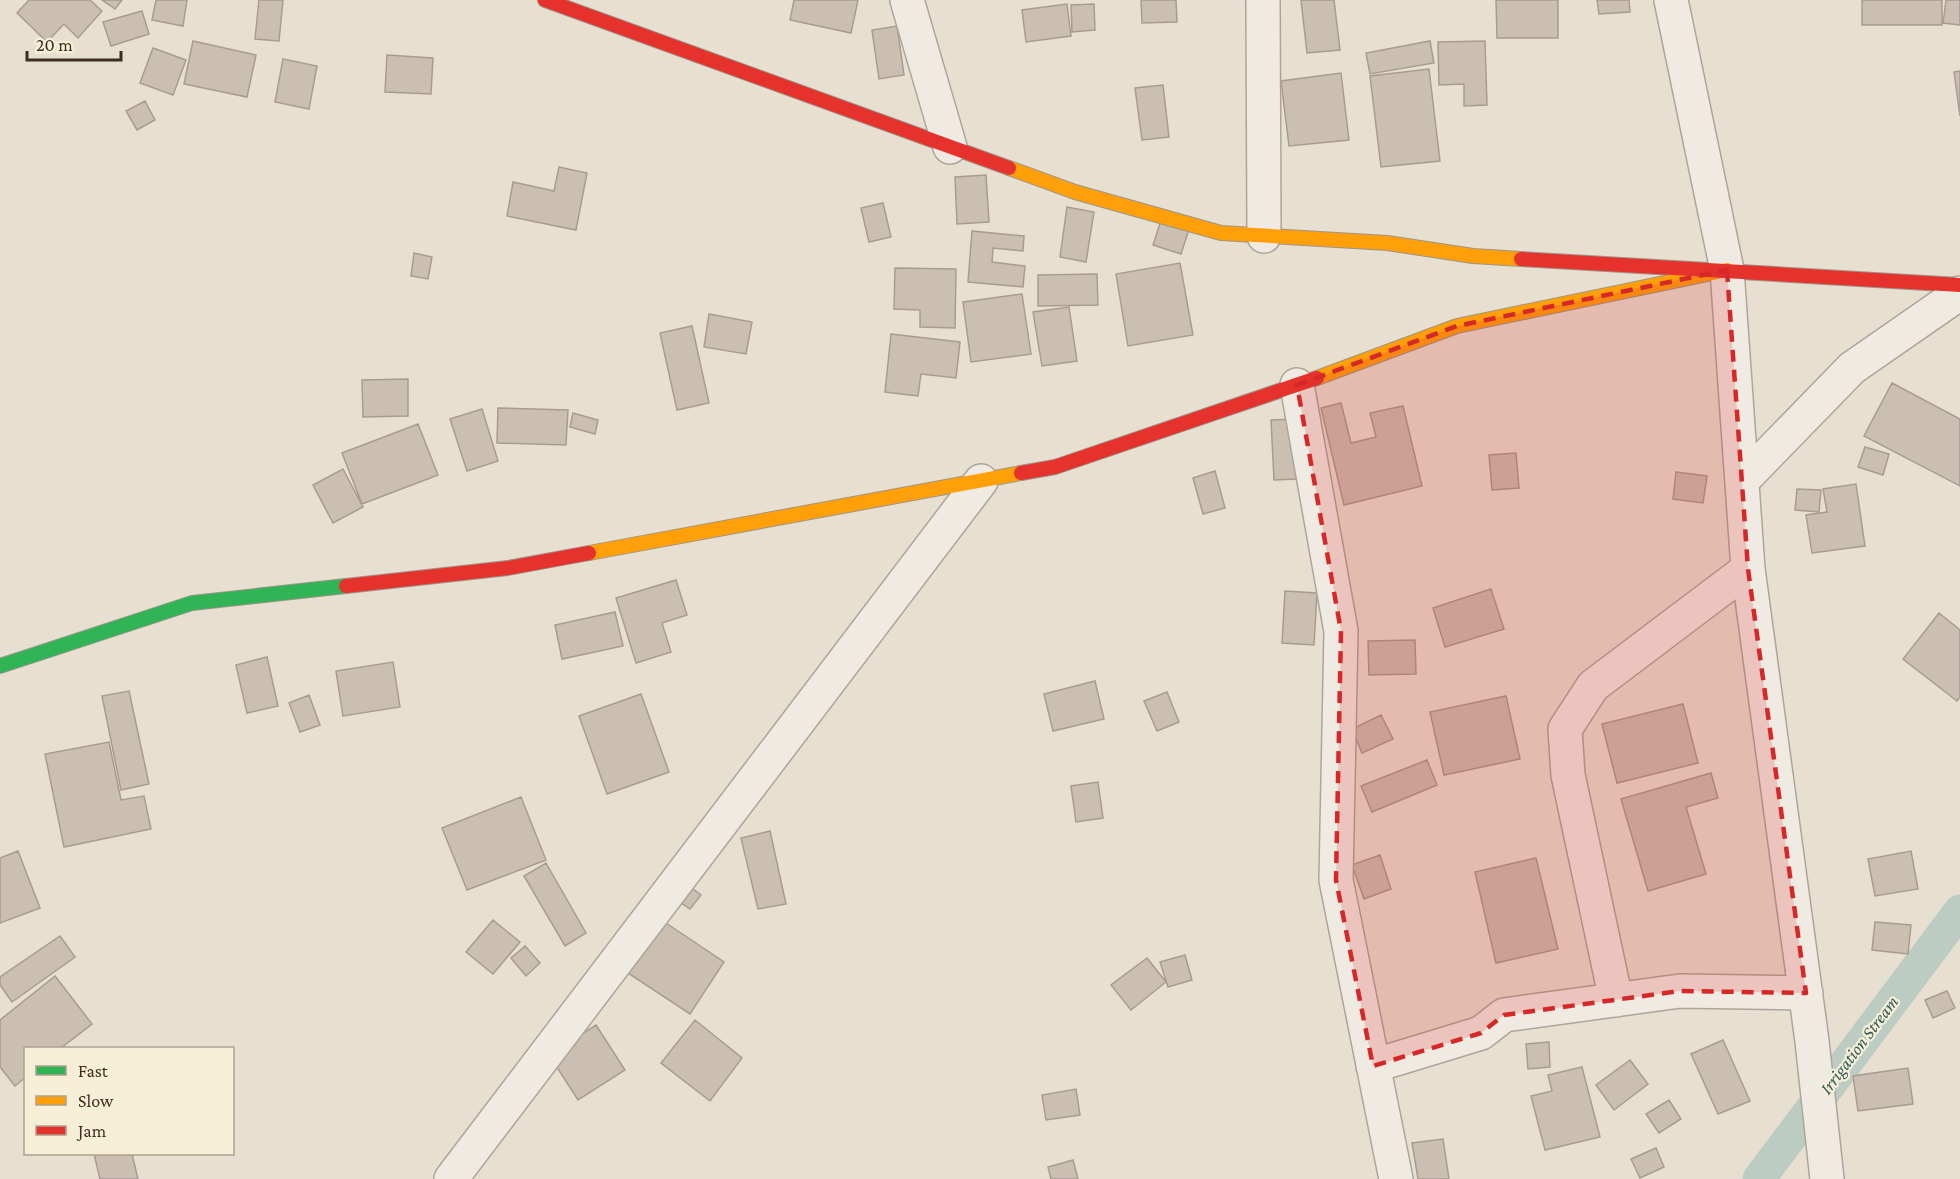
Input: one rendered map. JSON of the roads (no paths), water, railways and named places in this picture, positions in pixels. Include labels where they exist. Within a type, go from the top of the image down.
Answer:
[{"type":"street","points":[[545,0],[585,8],[950,147],[1075,192],[1221,233],[1387,243],[1473,256],[1960,285]]},
{"type":"street","points":[[907,0],[950,147]]},
{"type":"street","points":[[1263,0],[1264,236]]},
{"type":"street","points":[[1671,0],[1727,270],[1748,569],[1806,993],[1827,1179]]},
{"type":"street","points":[[0,666],[192,603],[508,568],[1055,467],[1297,385],[1457,326],[1727,270]]},
{"type":"street","points":[[1743,480],[1852,368],[1960,293]]},
{"type":"street","points":[[1297,385],[1341,631],[1336,880],[1396,1179]]},
{"type":"street","points":[[452,1179],[981,480]]},
{"type":"street","points":[[1616,1000],[1568,775],[1565,729],[1593,686],[1748,569]]},
{"type":"street","points":[[1373,1066],[1481,1034],[1504,1015],[1680,991],[1806,993]]},
{"type":"waterway","name":"Irrigation Stream","points":[[1759,1179],[1960,911]]}]
